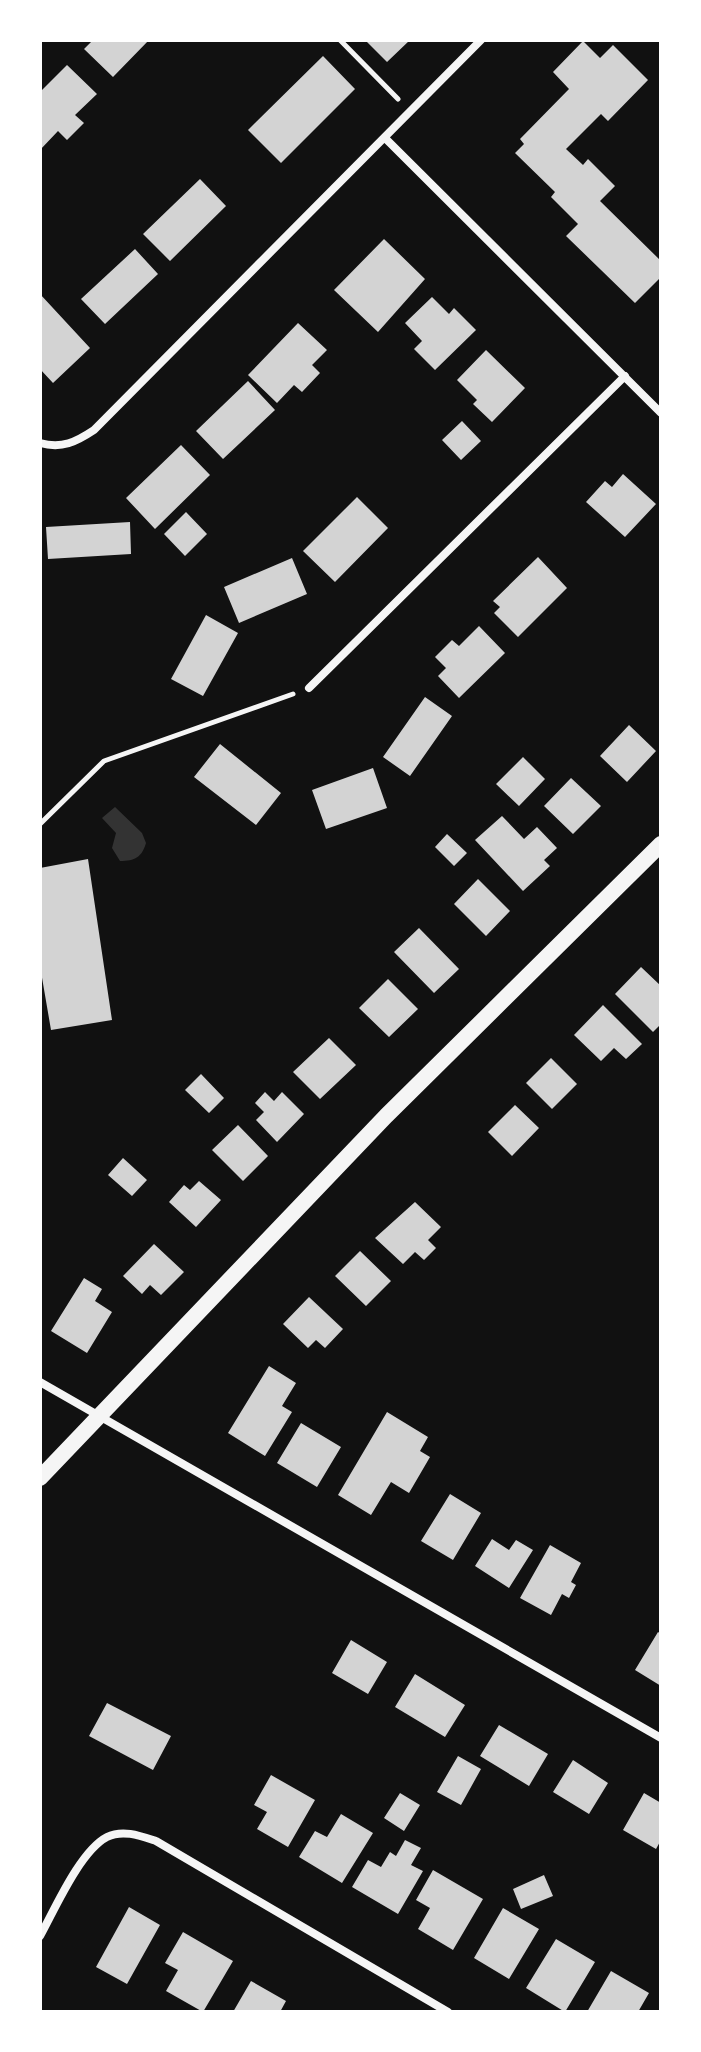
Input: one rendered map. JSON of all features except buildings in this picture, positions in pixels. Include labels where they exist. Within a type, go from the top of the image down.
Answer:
[{"type":"main road","points":[[40,1478],[386,1116],[661,844]]},
{"type":"street","points":[[40,443],[53,447],[75,443],[94,430],[412,113],[481,40]]},
{"type":"street","points":[[386,139],[661,413]]},
{"type":"street","points":[[309,688],[625,376]]},
{"type":"street","points":[[40,1382],[661,1738]]},
{"type":"street","points":[[40,1936],[92,1849],[109,1836],[131,1833],[156,1841],[448,2012]]},
{"type":"path","points":[[340,40],[412,113]]},
{"type":"path","points":[[40,824],[104,761],[309,688]]},
{"type":"shaded area","points":[[115,807],[142,833],[146,843],[134,859],[120,861],[112,848],[116,833],[102,818]]}]
